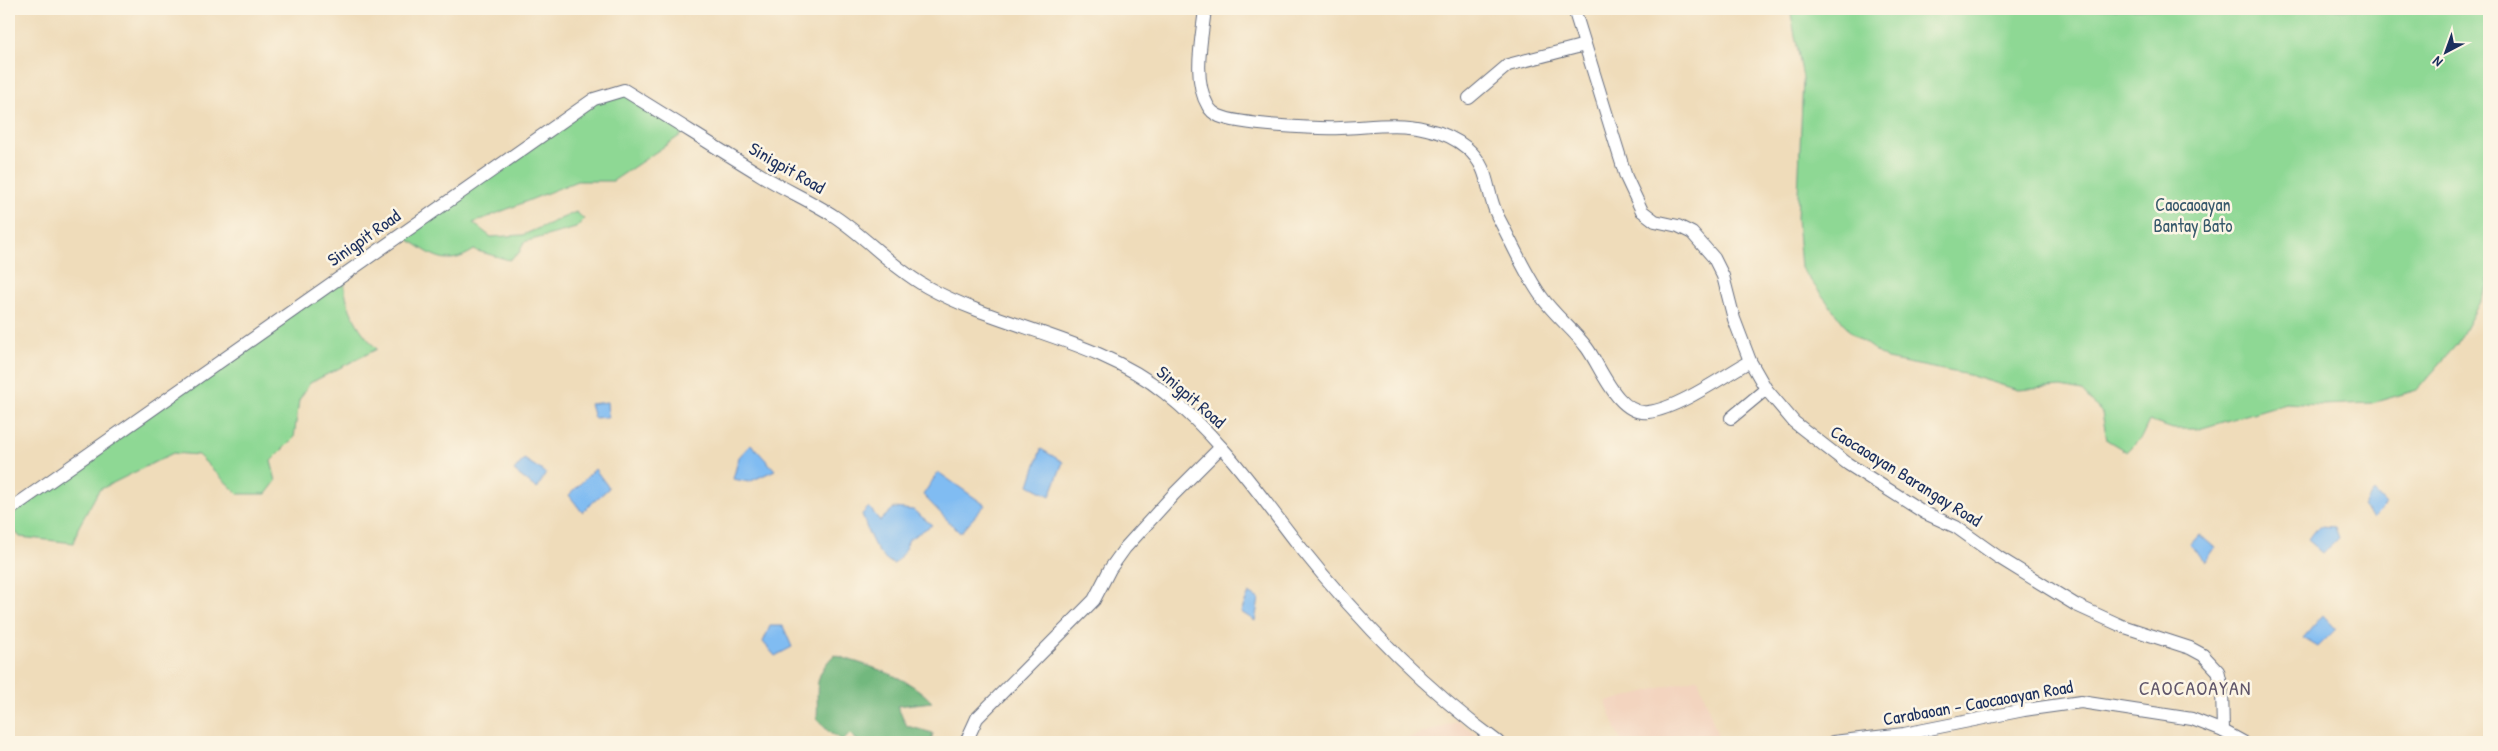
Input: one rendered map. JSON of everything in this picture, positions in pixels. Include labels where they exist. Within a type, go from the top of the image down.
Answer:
[{"type":"street","points":[[1205,9],[1200,66],[1201,82],[1208,106],[1220,117],[1280,125],[1339,128],[1394,125],[1426,128],[1451,138],[1466,148],[1481,163],[1487,177],[1492,205],[1540,295],[1579,337],[1609,385],[1625,405],[1641,412],[1663,408],[1699,391],[1750,361]]},
{"type":"street","name":"Caocaoayan Barangay Road","points":[[1574,9],[1635,200],[1642,211],[1655,221],[1678,226],[1692,232],[1704,244],[1723,276],[1734,319],[1750,361],[1766,389],[1794,422],[1821,444],[1924,513],[1956,527],[1998,557],[2076,605],[2122,626],[2190,648],[2203,655],[2218,671],[2222,688],[2224,731]]},
{"type":"street","points":[[1468,98],[1508,65],[1585,45]]},
{"type":"street","name":"Sinigpit Road","points":[[9,510],[594,99],[624,90],[765,178],[836,217],[912,278],[927,287],[981,312],[1086,349],[1149,380],[1167,394],[1221,447],[1337,591],[1428,684],[1498,742]]},
{"type":"street","points":[[1731,418],[1766,389]]},
{"type":"street","points":[[966,742],[977,718],[1094,600],[1110,569],[1125,548],[1174,494],[1221,447]]},
{"type":"street","name":"Carabaoan - Caocaoayan Road","points":[[1832,742],[1904,734],[2015,712],[2081,702],[2192,719],[2224,731],[2242,742]]},
{"type":"shaded area","points":[[1698,678],[1720,742],[1621,742],[1606,702]]},
{"type":"shaded area","points":[[1458,721],[1487,742],[1402,742],[1402,740]]},
{"type":"green space","name":"Caocaoayan Bantay Bato","points":[[1790,9],[2487,9],[2489,27],[2489,285],[2457,344],[2417,390],[2372,403],[2322,405],[2286,403],[2199,429],[2173,429],[2149,421],[2141,438],[2127,452],[2107,440],[2102,413],[2082,391],[2061,387],[2018,390],[1969,375],[1887,359],[1851,333],[1801,268],[1797,218],[1803,78]]},
{"type":"green space","points":[[625,93],[687,131],[613,181],[577,181],[473,223],[491,237],[523,235],[576,212],[584,219],[576,228],[524,242],[519,253],[509,260],[474,250],[454,259],[445,259],[429,253],[403,236],[595,101]]},
{"type":"green space","points":[[345,274],[346,295],[352,315],[363,333],[377,349],[310,383],[299,400],[294,438],[271,461],[276,481],[266,494],[238,494],[198,455],[173,453],[99,490],[78,528],[74,543],[20,537],[9,524],[9,517]]},
{"type":"green space","points":[[834,655],[886,672],[922,693],[932,702],[897,706],[907,726],[933,733],[931,742],[859,742],[850,734],[843,741],[830,733],[817,719],[817,692],[822,671]]},
{"type":"water","points":[[607,402],[608,417],[594,418],[590,404]]},
{"type":"water","points":[[751,444],[775,470],[749,482],[733,479],[739,457]]},
{"type":"water","points":[[1041,449],[1063,462],[1050,496],[1029,485]]},
{"type":"water","points":[[524,459],[546,473],[537,489],[514,471]]},
{"type":"water","points":[[595,469],[609,488],[582,512],[569,495]]},
{"type":"water","points":[[938,472],[985,505],[960,533],[923,495]]},
{"type":"water","points":[[2374,492],[2386,505],[2373,518],[2363,506]]},
{"type":"water","points":[[869,507],[880,521],[894,508],[913,510],[932,525],[909,539],[904,552],[894,564],[882,555],[873,543],[862,514]]},
{"type":"water","points":[[2319,526],[2335,527],[2339,538],[2323,553],[2308,540]]},
{"type":"water","points":[[2199,534],[2215,548],[2206,561],[2189,545]]},
{"type":"water","points":[[1249,593],[1259,599],[1255,621],[1241,612]]},
{"type":"water","points":[[2323,615],[2336,629],[2318,647],[2303,638]]},
{"type":"water","points":[[770,626],[783,626],[792,647],[775,656],[763,642]]},
{"type":"district","name":"CAOCAOAYAN","points":[[2195,688]]}]
